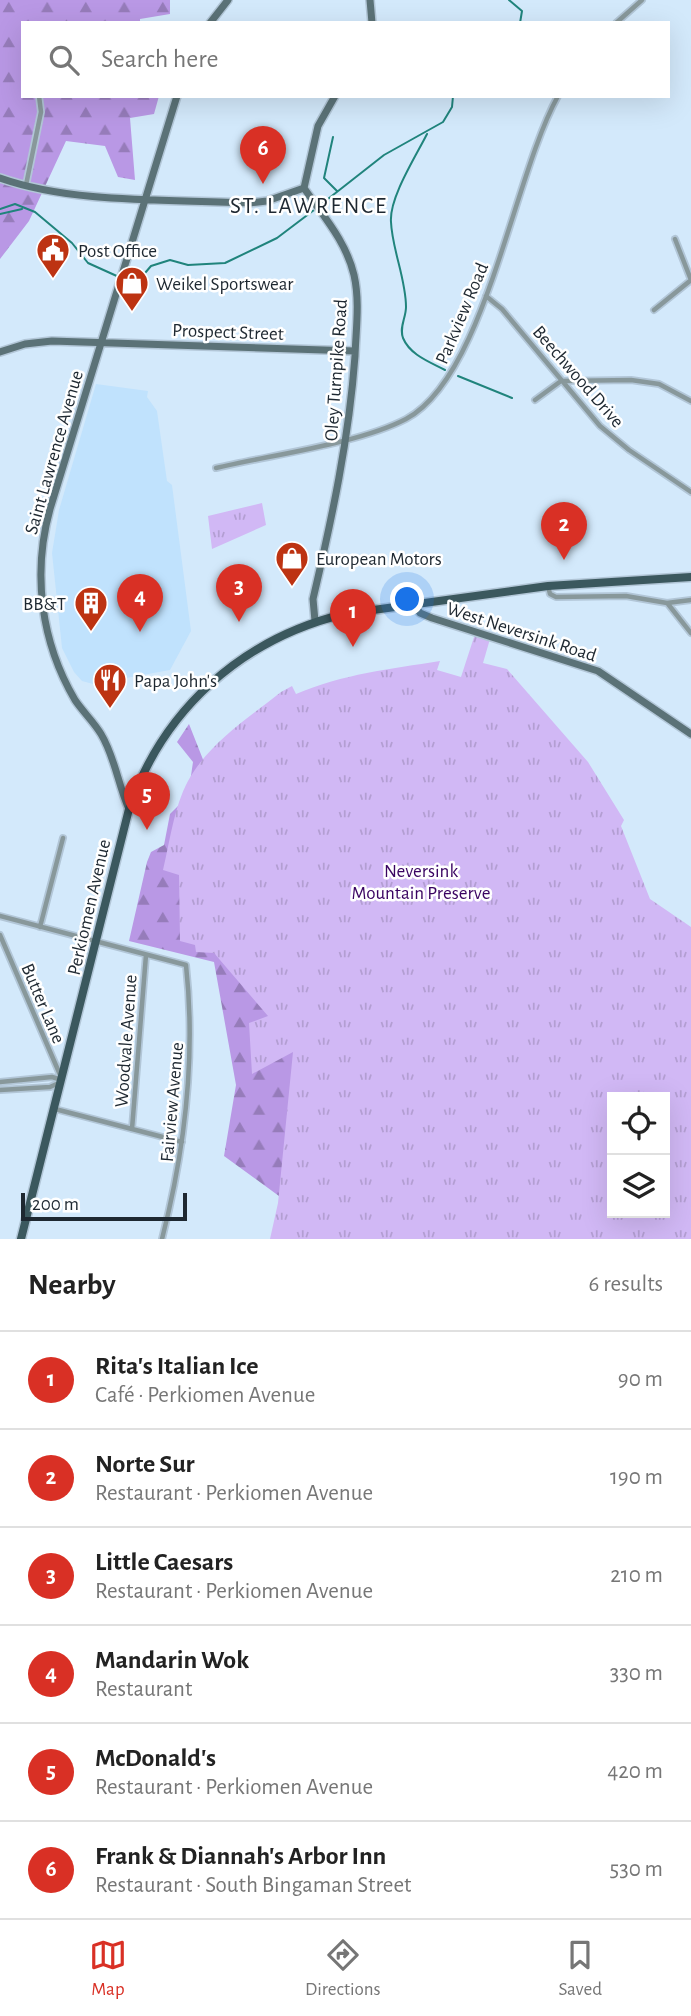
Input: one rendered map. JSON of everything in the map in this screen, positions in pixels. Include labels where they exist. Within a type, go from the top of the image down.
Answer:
[{"type":"main road","name":"Perkiomen Avenue","points":[[21,1239],[63,1081],[129,809],[154,751],[198,694],[251,652],[315,621],[361,610],[548,586],[691,577]]},
{"type":"street","points":[[370,0],[372,21]]},
{"type":"street","points":[[618,21],[642,0]]},
{"type":"street","points":[[212,21],[226,1]]},
{"type":"street","points":[[26,186],[41,112],[39,98]]},
{"type":"street","name":"Saint Lawrence Avenue","points":[[129,809],[115,764],[100,733],[76,701],[58,665],[45,621],[40,584],[47,517],[176,98]]},
{"type":"street","points":[[0,178],[26,186],[75,194],[254,203],[304,188],[318,126],[334,98]]},
{"type":"street","name":"Parkview Road","points":[[216,468],[348,438],[396,424],[409,417],[436,394],[458,362],[485,296],[530,158],[557,98]]},
{"type":"street","name":"Oley Turnpike Road","points":[[304,188],[342,244],[354,276],[358,318],[348,438],[313,599],[315,621]]},
{"type":"street","points":[[654,310],[691,280],[675,239]]},
{"type":"street","name":"Beechwood Drive","points":[[485,296],[502,309],[561,381],[610,434],[691,492]]},
{"type":"street","name":"Prospect Street","points":[[0,352],[41,342],[355,351]]},
{"type":"street","points":[[535,400],[561,381],[646,381],[666,387],[691,401]]},
{"type":"street","points":[[548,586],[550,594],[556,597],[626,596],[667,603],[691,600]]},
{"type":"street","points":[[667,603],[691,633]]},
{"type":"street","name":"West Neversink Road","points":[[414,604],[421,613],[432,618],[598,671],[691,734]]},
{"type":"street","points":[[40,927],[63,838]]},
{"type":"street","points":[[0,916],[146,955]]},
{"type":"street","name":"Butter Lane","points":[[0,935],[63,1081]]},
{"type":"street","name":"Fairview Avenue","points":[[146,955],[186,965],[192,1021],[180,1171],[162,1239]]},
{"type":"street","name":"Woodvale Avenue","points":[[132,1129],[146,955]]},
{"type":"street","points":[[0,1082],[52,1077],[63,1081]]},
{"type":"street","points":[[0,1090],[50,1087],[63,1081]]},
{"type":"street","points":[[55,1109],[182,1142]]},
{"type":"shaded area","points":[[96,384],[148,391],[147,397],[157,411],[167,481],[172,485],[191,631],[170,670],[93,684],[82,681],[74,672],[62,648],[52,553],[59,510]]},
{"type":"green space","points":[[0,0],[170,0],[170,14],[140,21],[21,21],[21,98],[158,98],[154,114],[130,118],[135,180],[118,177],[105,146],[66,141],[29,221],[0,259]]},
{"type":"green space","points":[[262,503],[266,525],[212,549],[208,516]]},
{"type":"green space","name":"Neversink Mountain Preserve","points":[[475,634],[490,639],[483,663],[507,669],[588,762],[624,820],[621,826],[650,899],[691,927],[691,1239],[270,1239],[278,1203],[293,1052],[252,1074],[249,1023],[268,1016],[214,953],[196,952],[195,945],[180,941],[179,875],[163,870],[179,802],[197,767],[218,743],[292,686],[296,694],[349,677],[440,661],[437,670],[461,677]]},
{"type":"green space","points":[[189,724],[392,1239],[294,1207],[224,1156],[236,1085],[214,962],[129,941],[151,852],[164,845],[170,814],[188,796],[193,762],[177,742]]},
{"type":"waterway","points":[[509,0],[522,11],[520,21]]},
{"type":"waterway","points":[[319,206],[384,155],[443,122],[452,107],[453,98]]},
{"type":"waterway","points":[[427,134],[394,201],[391,222],[405,296],[403,338],[415,353],[445,370]]},
{"type":"waterway","points":[[333,137],[324,178],[337,191]]},
{"type":"waterway","points":[[0,209],[15,204],[35,212],[72,243],[88,263],[119,277]]},
{"type":"waterway","points":[[0,214],[22,209]]},
{"type":"waterway","points":[[124,278],[145,273],[151,266],[170,260],[188,265],[225,263],[277,238],[314,210]]},
{"type":"waterway","points":[[458,376],[512,398]]},
{"type":"place","name":"Frank & Diannah's Arbor Inn","points":[[263,184]]},
{"type":"place","name":"Post Office","points":[[53,280]]},
{"type":"place","name":"Weikel Sportswear","points":[[132,313]]},
{"type":"place","name":"Norte Sur","points":[[564,560]]},
{"type":"place","name":"European Motors","points":[[292,588]]},
{"type":"place","name":"Little Caesars","points":[[239,622]]},
{"type":"place","name":"Mandarin Wok","points":[[140,632]]},
{"type":"place","name":"BB&T","points":[[91,633]]},
{"type":"place","name":"Rita's Italian Ice","points":[[353,647]]},
{"type":"place","name":"Papa John's","points":[[110,710]]},
{"type":"place","name":"McDonald's","points":[[147,830]]},
{"type":"district","name":"ST. LAWRENCE","points":[[309,205]]}]
